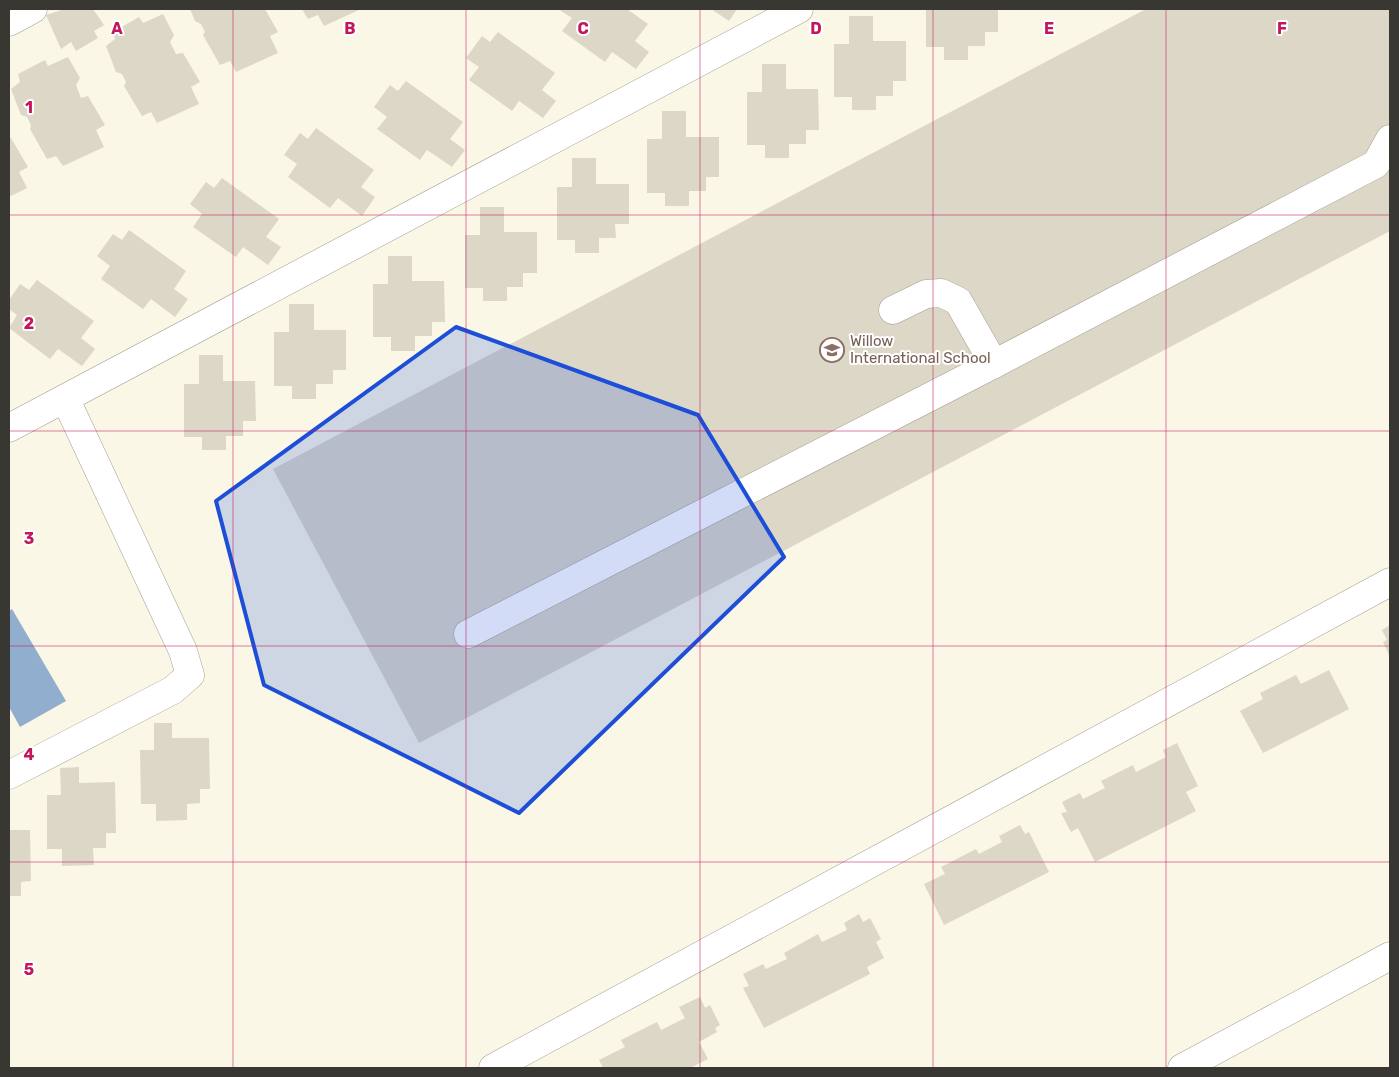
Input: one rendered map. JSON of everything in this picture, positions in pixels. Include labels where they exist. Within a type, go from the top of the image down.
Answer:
[{"type":"street","points":[[9,22],[33,9]]},
{"type":"street","points":[[9,428],[66,400],[800,9]]},
{"type":"street","points":[[468,634],[994,364],[1376,164],[1390,139]]},
{"type":"street","points":[[892,310],[926,294],[941,293],[950,297],[958,302],[994,364]]},
{"type":"street","points":[[9,775],[173,690],[190,675],[183,651],[66,400]]},
{"type":"street","points":[[493,1068],[1390,582]]},
{"type":"street","points":[[1182,1068],[1390,956]]},
{"type":"highlighted area","points":[[456,327],[698,415],[784,557],[519,813],[264,685],[216,501]]},
{"type":"water","points":[[12,609],[66,701],[20,727],[9,707],[9,611]]},
{"type":"building","points":[[65,9],[93,9],[104,25],[94,31],[98,38],[76,51],[71,42],[61,49],[46,15]]},
{"type":"building","points":[[190,9],[265,9],[278,32],[270,36],[278,53],[236,72],[230,61],[220,65],[203,35],[205,32],[201,24],[195,21]]},
{"type":"building","points":[[302,9],[361,9],[324,26],[318,15],[308,19]]},
{"type":"building","points":[[558,9],[627,9],[648,24],[635,41],[649,52],[636,69],[612,52],[605,62],[562,31],[572,18]]},
{"type":"building","points":[[711,9],[737,9],[729,21]]},
{"type":"building","points":[[926,9],[998,9],[998,32],[985,32],[985,46],[968,46],[968,60],[944,60],[944,47],[926,47]]},
{"type":"building","name":"Willow International School","points":[[1146,9],[1390,9],[1390,231],[419,743],[273,469]]},
{"type":"building","points":[[163,14],[174,35],[170,42],[176,54],[183,53],[200,82],[191,87],[199,104],[157,123],[151,112],[142,116],[124,86],[126,82],[122,74],[116,72],[106,46],[115,39],[113,32],[139,17],[143,23]]},
{"type":"building","points":[[849,16],[873,16],[873,41],[906,41],[906,81],[893,81],[893,96],[876,96],[876,110],[852,110],[852,97],[834,97],[834,44],[849,44]]},
{"type":"building","points":[[498,32],[555,73],[542,90],[556,101],[543,118],[519,101],[512,111],[469,80],[479,67],[466,58],[482,36],[490,42]]},
{"type":"building","points":[[68,57],[80,78],[76,85],[81,98],[88,96],[105,125],[96,130],[104,147],[63,166],[56,156],[47,159],[30,129],[31,125],[27,117],[21,115],[11,89],[20,82],[18,74],[45,60],[48,66]]},
{"type":"building","points":[[762,64],[786,64],[786,89],[818,89],[819,130],[806,130],[806,144],[789,144],[789,158],[765,158],[765,145],[747,145],[747,92],[762,92]]},
{"type":"building","points":[[406,81],[463,122],[450,139],[465,150],[452,167],[427,150],[420,160],[377,129],[387,117],[374,107],[390,85],[398,91]]},
{"type":"building","points":[[662,111],[686,111],[686,137],[719,137],[719,177],[706,177],[706,191],[689,191],[689,206],[665,206],[665,193],[647,193],[647,139],[662,139]]},
{"type":"building","points":[[316,128],[374,170],[361,187],[375,197],[362,216],[338,198],[330,208],[288,177],[297,164],[284,155],[300,133],[308,139]]},
{"type":"building","points":[[9,138],[11,138],[28,167],[19,172],[27,188],[9,197]]},
{"type":"building","points":[[572,158],[596,158],[596,184],[629,184],[629,224],[615,224],[616,238],[599,238],[599,253],[575,253],[575,240],[557,240],[557,187],[572,187]]},
{"type":"building","points":[[222,178],[279,219],[266,237],[281,247],[268,265],[243,247],[236,257],[193,227],[202,214],[190,204],[206,182],[214,188]]},
{"type":"building","points":[[480,207],[504,207],[504,232],[537,232],[537,273],[523,273],[523,287],[507,287],[507,301],[483,301],[483,288],[465,288],[465,235],[480,235]]},
{"type":"building","points":[[129,230],[186,271],[174,289],[188,299],[175,317],[151,299],[143,309],[101,279],[110,266],[97,256],[113,234],[122,240]]},
{"type":"building","points":[[388,256],[412,256],[412,281],[444,281],[445,322],[432,322],[432,336],[415,336],[415,351],[391,351],[391,337],[373,337],[373,284],[388,284]]},
{"type":"building","points":[[37,280],[94,321],[81,338],[95,349],[82,366],[58,349],[50,359],[9,328],[17,315],[9,309],[9,300],[20,284],[29,290]]},
{"type":"building","points":[[289,304],[314,304],[314,330],[346,330],[346,370],[333,370],[333,384],[316,384],[316,399],[292,399],[292,386],[274,386],[274,332],[289,332]]},
{"type":"building","points":[[199,355],[223,355],[223,381],[255,381],[256,421],[243,421],[243,436],[226,436],[226,450],[202,450],[202,437],[184,437],[184,384],[199,384]]},
{"type":"building","points":[[1390,625],[1390,657],[1383,642],[1387,640],[1382,630]]},
{"type":"building","points":[[1329,670],[1349,709],[1263,753],[1240,711],[1263,699],[1260,693],[1296,675],[1301,684]]},
{"type":"building","points":[[154,723],[172,723],[172,738],[209,738],[210,789],[200,789],[200,803],[187,804],[187,820],[156,821],[156,804],[141,804],[140,750],[154,750]]},
{"type":"building","points":[[1177,743],[1198,786],[1186,792],[1196,811],[1095,862],[1078,828],[1071,832],[1061,813],[1067,812],[1062,802],[1080,793],[1083,799],[1105,788],[1101,781],[1133,765],[1136,772],[1166,757],[1163,750]]},
{"type":"building","points":[[79,767],[79,783],[115,782],[116,833],[106,833],[106,848],[93,848],[94,865],[62,866],[62,849],[47,849],[47,795],[61,795],[60,768]]},
{"type":"building","points":[[1020,825],[1025,834],[1029,832],[1049,872],[944,925],[924,884],[945,874],[941,867],[976,849],[979,854],[1002,842],[999,836]]},
{"type":"building","points":[[9,830],[30,830],[31,881],[21,882],[21,896],[9,896]]},
{"type":"building","points":[[859,914],[863,922],[870,918],[881,939],[876,942],[884,958],[867,967],[870,974],[764,1028],[743,988],[749,986],[743,974],[763,964],[766,969],[787,959],[784,953],[818,934],[822,942],[847,930],[844,923]]},
{"type":"building","points":[[700,997],[705,1008],[710,1005],[720,1025],[715,1028],[717,1032],[699,1042],[708,1059],[690,1068],[603,1068],[599,1060],[625,1047],[621,1040],[657,1022],[661,1030],[685,1018],[679,1007]]},
{"type":"place","name":"Willow International School","points":[[832,350]]}]
